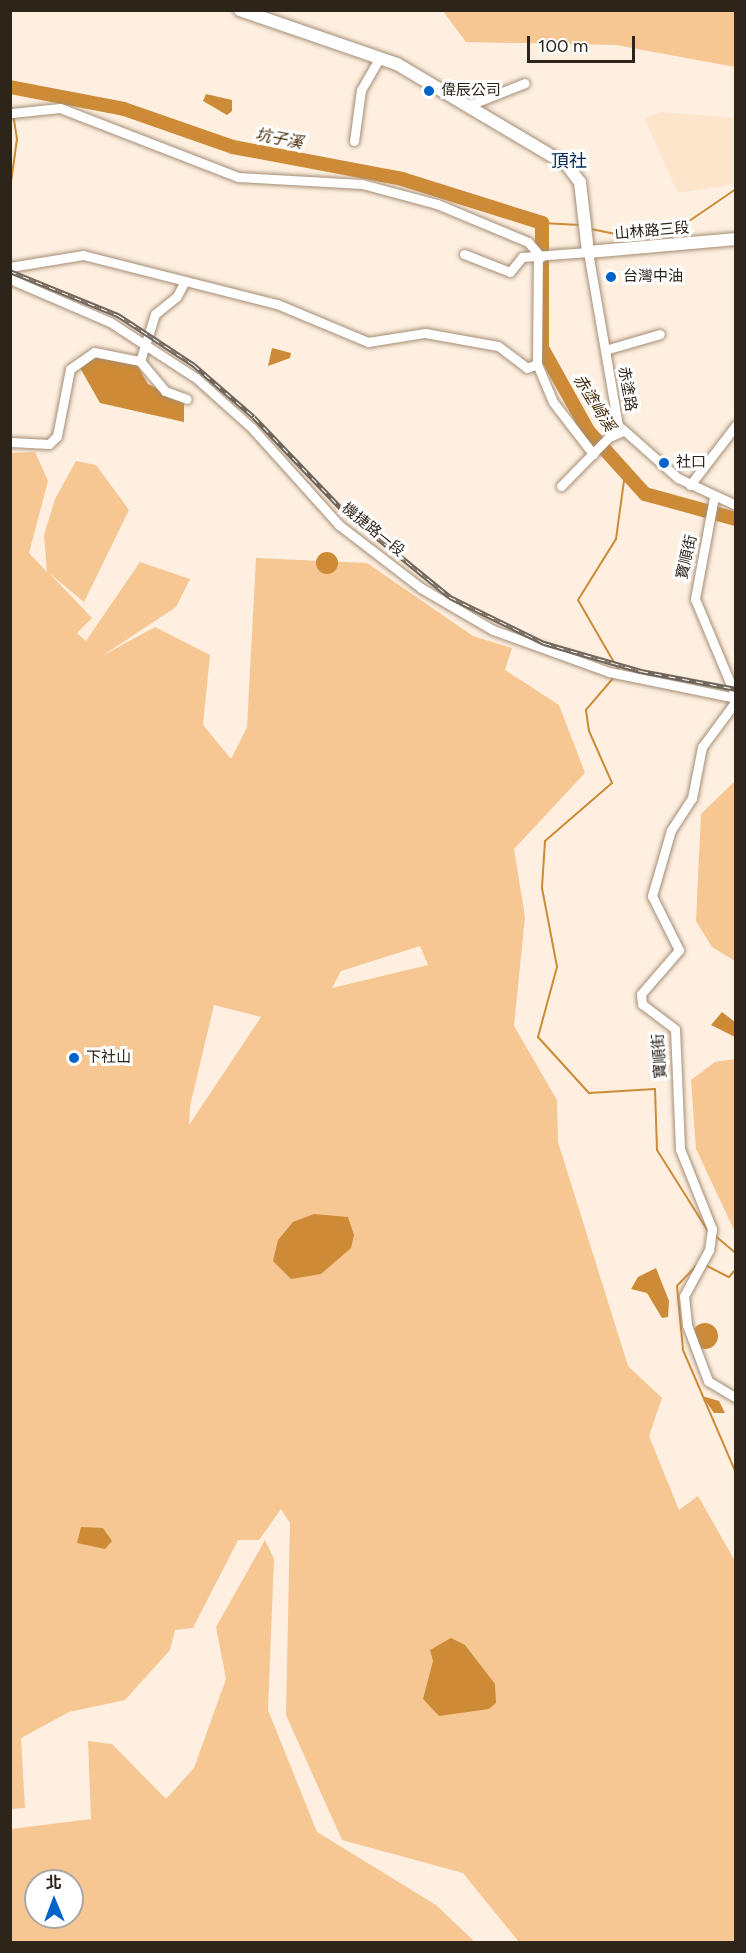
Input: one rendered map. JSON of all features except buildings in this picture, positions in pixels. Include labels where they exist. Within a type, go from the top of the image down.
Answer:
[{"type":"main road","points":[[240,10],[381,57],[573,170],[583,214],[588,252]]},
{"type":"main road","name":"山林路三段","points":[[588,252],[735,239]]},
{"type":"street","points":[[354,141],[361,90],[381,57]]},
{"type":"street","points":[[467,106],[525,83]]},
{"type":"street","points":[[12,113],[60,108],[238,177],[362,184],[428,201],[528,242],[539,257],[537,364],[553,402],[594,452]]},
{"type":"street","points":[[464,254],[510,272],[522,257],[567,256],[588,252]]},
{"type":"street","name":"赤塗路","points":[[588,252],[604,350],[623,431],[690,485],[714,501],[735,505]]},
{"type":"street","points":[[10,267],[83,255],[277,304],[368,342],[425,333],[498,346],[527,368],[537,364]]},
{"type":"street","name":"機捷路一段","points":[[10,279],[145,343],[252,428],[339,525],[420,588],[493,630],[612,672],[735,699]]},
{"type":"street","points":[[140,361],[154,314],[177,296],[185,281]]},
{"type":"street","points":[[604,350],[660,334]]},
{"type":"street","points":[[10,442],[49,444],[57,436],[70,369],[94,352],[140,361],[165,391],[187,399]]},
{"type":"street","points":[[690,485],[735,425]]},
{"type":"street","points":[[561,486],[609,437],[623,431]]},
{"type":"street","name":"寶順街","points":[[714,501],[695,599],[735,699],[702,747],[692,798],[671,830],[652,896],[679,950],[641,994],[642,1004],[675,1029],[680,1149],[712,1229],[709,1250],[684,1296],[687,1325],[708,1381],[735,1398]]},
{"type":"shaded area","points":[[443,11],[735,11],[735,67],[616,45],[466,42]]},
{"type":"shaded area","points":[[206,94],[232,100],[232,111],[227,115],[203,101]]},
{"type":"shaded area","points":[[663,112],[735,118],[735,184],[678,193],[644,118]]},
{"type":"shaded area","points":[[272,348],[291,353],[290,358],[268,366]]},
{"type":"shaded area","points":[[97,357],[137,365],[148,384],[184,402],[184,422],[100,403],[79,366]]},
{"type":"shaded area","points":[[35,452],[48,481],[29,553],[47,572],[44,535],[55,499],[76,461],[96,465],[129,510],[84,602],[49,573],[92,618],[77,633],[86,641],[140,562],[190,579],[176,607],[102,656],[155,627],[210,655],[203,725],[231,759],[247,727],[256,558],[367,563],[473,636],[512,648],[505,670],[559,705],[585,773],[514,849],[525,917],[514,1026],[557,1100],[558,1142],[628,1366],[662,1398],[649,1436],[679,1510],[698,1496],[735,1561],[735,1942],[519,1942],[463,1873],[342,1840],[286,1715],[290,1523],[281,1509],[259,1540],[238,1540],[193,1628],[175,1630],[170,1650],[125,1700],[69,1712],[21,1738],[25,1808],[11,1809],[10,453]],"holes":[[[420,946],[428,965],[332,988],[341,971]],[[214,1005],[261,1017],[189,1125],[190,1106]]]},
{"type":"shaded area","points":[[327,552],[337,559],[338,563],[331,573],[327,574],[317,567],[316,563],[323,553]]},
{"type":"shaded area","points":[[735,781],[735,961],[712,947],[696,921],[701,814]]},
{"type":"shaded area","points":[[722,1012],[735,1022],[735,1037],[711,1025]]},
{"type":"shaded area","points":[[736,1059],[735,1232],[696,1149],[691,1080],[715,1062]]},
{"type":"shaded area","points":[[314,1214],[348,1217],[354,1235],[351,1248],[321,1274],[291,1279],[273,1261],[278,1240],[293,1222]]},
{"type":"shaded area","points":[[656,1268],[669,1301],[668,1317],[662,1318],[647,1293],[631,1289],[638,1277]]},
{"type":"shaded area","points":[[705,1323],[714,1327],[718,1336],[714,1345],[705,1349],[696,1345],[692,1336],[696,1327]]},
{"type":"shaded area","points":[[702,1396],[719,1401],[725,1413],[714,1413]]},
{"type":"shaded area","points":[[81,1527],[103,1528],[112,1541],[105,1549],[77,1543]]},
{"type":"shaded area","points":[[265,1540],[274,1559],[268,1710],[317,1832],[436,1905],[475,1942],[11,1942],[11,1829],[91,1819],[88,1741],[112,1744],[166,1799],[194,1768],[226,1679],[216,1627]]},
{"type":"shaded area","points":[[451,1638],[465,1645],[495,1684],[496,1703],[489,1709],[439,1716],[423,1699],[433,1661],[430,1650]]},
{"type":"waterway","name":"坑子溪","points":[[10,87],[124,109],[233,147],[402,179],[542,223],[542,348],[589,432],[645,494],[736,519]]},
{"type":"waterway","points":[[10,103],[12,109]]},
{"type":"waterway","points":[[10,189],[17,139],[13,115]]},
{"type":"waterway","points":[[591,229],[635,238],[679,228],[736,189]]},
{"type":"waterway","points":[[542,223],[580,225]]},
{"type":"waterway","points":[[619,671],[578,600],[616,539],[625,473]]},
{"type":"waterway","points":[[615,676],[586,710],[589,731],[612,783],[545,841],[542,888],[557,967],[538,1037],[589,1093],[655,1089],[657,1150],[708,1231]]},
{"type":"waterway","points":[[713,1234],[736,1253]]},
{"type":"waterway","points":[[700,1262],[677,1286],[683,1350],[736,1473]]},
{"type":"waterway","points":[[705,1265],[729,1277],[736,1269]]},
{"type":"railway","points":[[10,271],[118,315],[194,365],[254,417],[341,508],[450,597],[544,643],[641,671],[736,689]]},
{"type":"place","name":"偉辰公司","points":[[429,91]]},
{"type":"place","name":"台灣中油","points":[[611,277]]},
{"type":"place","name":"社口","points":[[664,463]]},
{"type":"place","name":"下社山","points":[[74,1058]]},
{"type":"district","name":"頂社","points":[[569,161]]},
{"type":"water label","name":"赤塗崎溪","points":[[594,403]]}]
